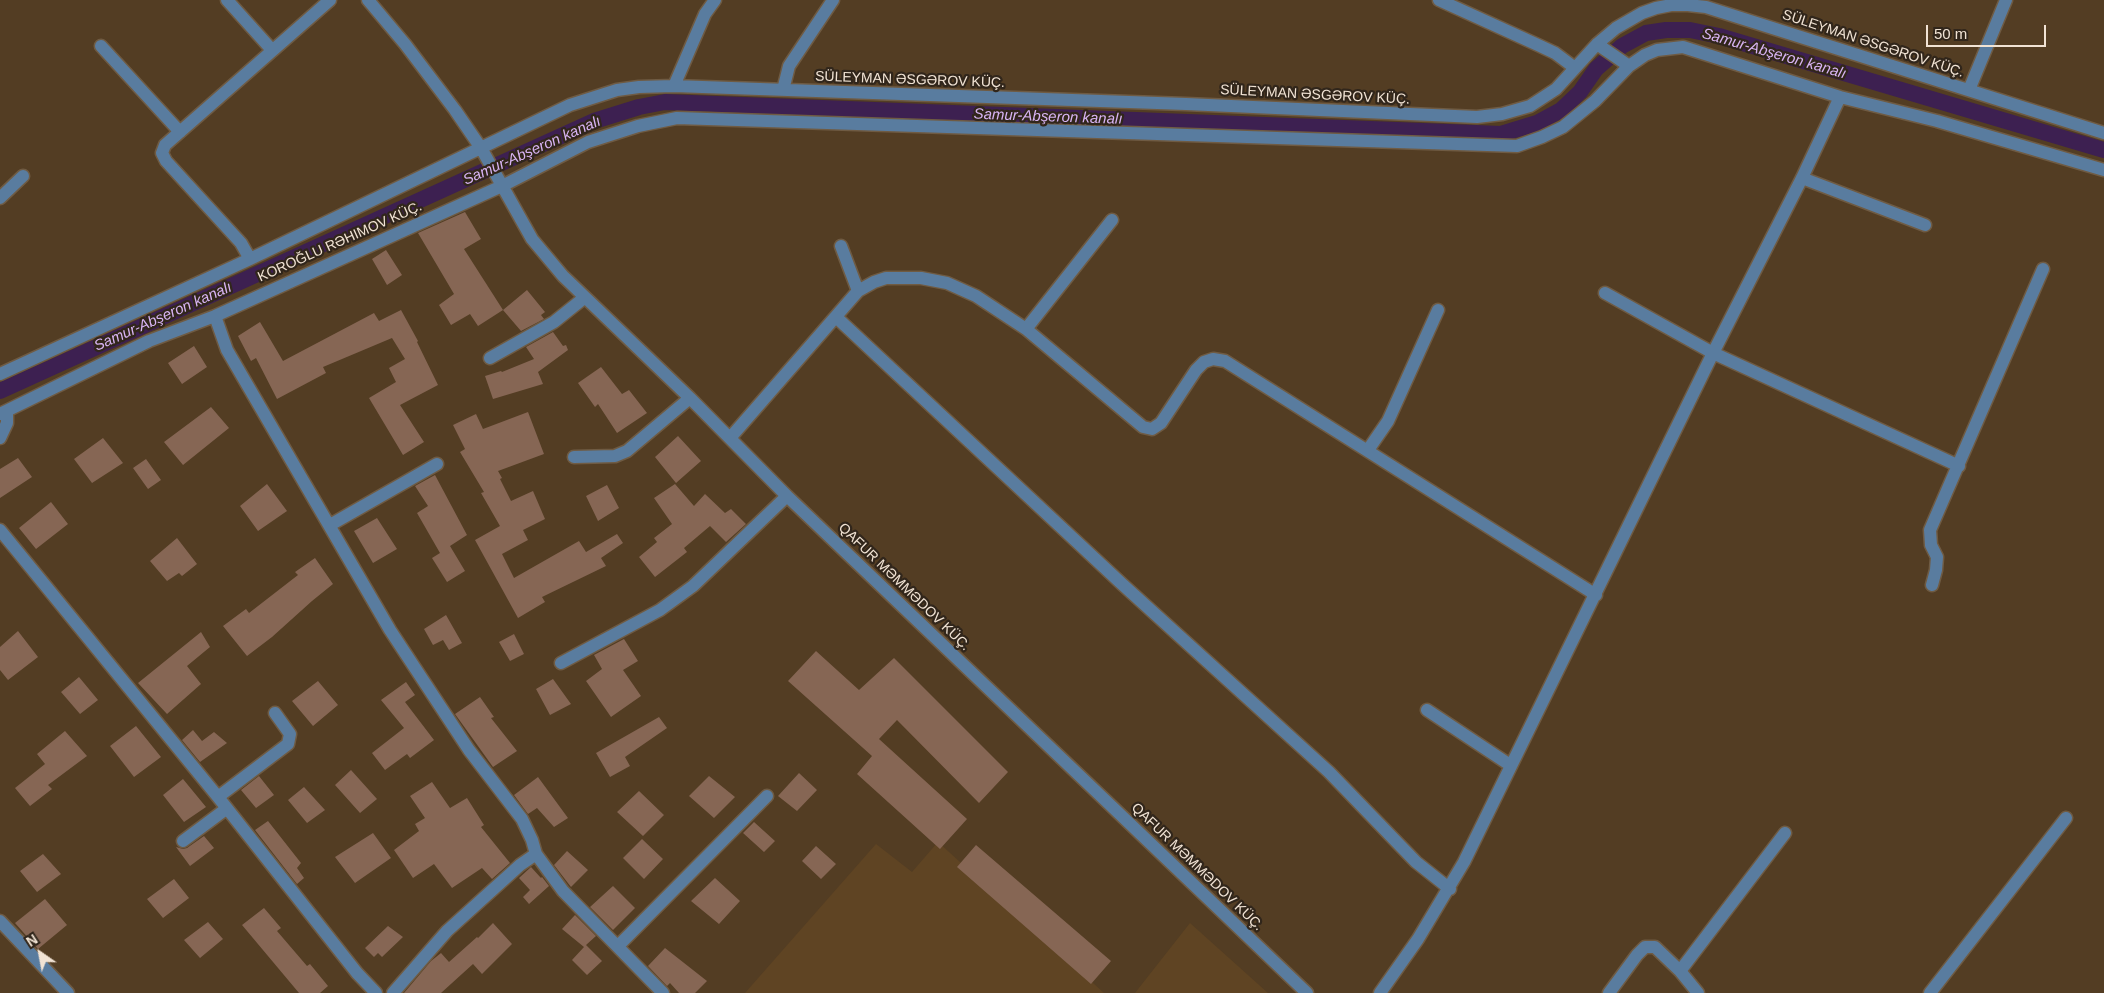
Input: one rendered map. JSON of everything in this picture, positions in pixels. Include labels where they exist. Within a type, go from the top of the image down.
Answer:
[{"type":"street","points":[[227,0],[272,50]]},
{"type":"street","points":[[250,259],[224,224],[166,161],[162,153],[165,145],[330,0]]},
{"type":"street","points":[[368,0],[423,67],[480,148]]},
{"type":"street","points":[[674,86],[705,14],[714,0]]},
{"type":"street","points":[[783,90],[789,66],[833,0]]},
{"type":"street","points":[[1439,0],[1555,53],[1575,68]]},
{"type":"street","points":[[1969,90],[2006,0]]},
{"type":"street","name":"SÜLEYMAN ƏSGƏROV KÜÇ.","points":[[480,148],[592,96],[617,90],[674,86],[1196,104],[1477,117],[1502,114],[1530,106],[1556,89],[1597,44],[1616,28],[1642,13],[1671,5],[1706,7],[2104,133]]},
{"type":"street","points":[[1597,44],[1629,66]]},
{"type":"street","points":[[101,46],[180,132]]},
{"type":"street","points":[[502,186],[588,142],[638,126],[677,118],[1517,146],[1542,138],[1563,127],[1595,101],[1629,66],[1645,55],[1657,50],[1683,47],[1840,97],[1936,121],[2104,170]]},
{"type":"street","points":[[1380,993],[1450,889],[1510,764],[1596,595],[1713,353],[1802,178],[1840,97]]},
{"type":"street","name":"QAFUR MƏMMƏDOV KÜÇ.","points":[[480,148],[532,239],[551,263],[584,298],[690,398],[787,496],[1307,993]]},
{"type":"street","name":"KOROĞLU RƏHIMOV KÜÇ.","points":[[0,374],[250,259],[480,148]]},
{"type":"street","points":[[0,198],[23,176]]},
{"type":"street","points":[[1802,178],[1925,225]]},
{"type":"street","name":"KOROĞLU RƏHIMOV KÜÇ.","points":[[4,412],[149,341],[215,316],[502,186]]},
{"type":"street","points":[[1026,329],[1112,220]]},
{"type":"street","points":[[841,246],[858,291]]},
{"type":"street","points":[[1932,585],[1937,557],[1931,545],[1930,530],[2043,269]]},
{"type":"street","points":[[730,438],[858,291],[886,278],[921,278],[947,283],[976,296],[1026,329],[1143,427],[1152,429],[1161,423],[1196,370],[1204,362],[1213,359],[1225,361],[1596,595]]},
{"type":"street","points":[[1604,293],[1713,353],[1959,466]]},
{"type":"street","points":[[490,358],[554,322],[584,298]]},
{"type":"street","points":[[1368,450],[1388,420],[1438,310]]},
{"type":"street","points":[[215,316],[227,350],[390,630],[469,750],[522,819],[536,854],[563,891],[663,993]]},
{"type":"street","points":[[836,317],[1122,584],[1329,772],[1416,862],[1450,889]]},
{"type":"street","points":[[574,457],[614,456],[626,451],[690,398]]},
{"type":"street","points":[[0,438],[7,423],[4,412]]},
{"type":"street","points":[[330,524],[437,464]]},
{"type":"street","points":[[561,663],[660,610],[693,586],[787,496]]},
{"type":"street","points":[[0,530],[218,797],[356,973],[376,993]]},
{"type":"street","points":[[1427,710],[1510,764]]},
{"type":"street","points":[[218,797],[288,744],[290,734],[275,713]]},
{"type":"street","points":[[618,946],[767,796]]},
{"type":"street","points":[[183,841],[226,809]]},
{"type":"street","points":[[1930,993],[2066,818]]},
{"type":"street","points":[[1680,971],[1785,833]]},
{"type":"street","points":[[394,993],[447,931],[520,864],[536,854]]},
{"type":"street","points":[[0,921],[68,993]]},
{"type":"street","points":[[1608,993],[1637,954],[1645,947],[1655,947],[1680,971],[1698,993]]},
{"type":"shaded area","points":[[938,842],[1104,993],[745,993],[876,844],[912,872]]},
{"type":"shaded area","points":[[1190,923],[1268,993],[1135,993]]},
{"type":"building","points":[[465,212],[481,239],[464,249],[503,310],[478,326],[470,314],[451,325],[439,305],[454,294],[418,233]]},
{"type":"building","points":[[386,250],[402,275],[387,285],[372,259]]},
{"type":"building","points":[[527,290],[545,312],[541,315],[544,319],[521,331],[503,310]]},
{"type":"building","points":[[401,310],[418,341],[438,385],[400,405],[424,442],[403,455],[369,398],[396,382],[389,368],[405,359],[392,338],[323,367],[326,373],[277,399],[256,358],[251,361],[238,336],[260,322],[283,361],[374,313],[379,321]]},
{"type":"building","points":[[553,332],[563,346],[566,345],[568,350],[538,372],[543,384],[493,399],[485,376],[502,372],[534,359],[526,347]]},
{"type":"building","points":[[194,346],[207,367],[182,384],[168,363]]},
{"type":"building","points":[[601,367],[622,394],[629,390],[647,413],[617,433],[598,404],[595,407],[578,383]]},
{"type":"building","points":[[211,407],[229,428],[183,465],[164,442]]},
{"type":"building","points":[[528,412],[544,454],[498,471],[511,501],[533,491],[545,519],[523,530],[528,540],[502,554],[514,578],[579,541],[586,552],[617,534],[623,543],[601,558],[606,566],[542,597],[545,602],[518,618],[475,540],[500,526],[481,493],[484,492],[460,452],[465,449],[453,425],[476,414],[483,429]]},
{"type":"building","points":[[678,436],[701,461],[676,483],[655,457]]},
{"type":"building","points":[[103,438],[123,463],[92,483],[74,459]]},
{"type":"building","points":[[18,458],[32,477],[0,498],[0,469]]},
{"type":"building","points":[[146,459],[161,480],[148,489],[133,468]]},
{"type":"building","points":[[435,475],[467,535],[450,546],[465,571],[447,582],[432,558],[440,553],[417,513],[428,506],[415,486]]},
{"type":"building","points":[[267,484],[287,511],[258,531],[240,506]]},
{"type":"building","points":[[675,484],[694,506],[705,494],[725,513],[731,509],[746,524],[726,542],[710,526],[684,548],[687,552],[655,577],[639,557],[657,542],[654,538],[672,524],[654,498]]},
{"type":"building","points":[[607,485],[619,508],[598,521],[586,496]]},
{"type":"building","points":[[51,502],[68,524],[36,549],[19,528]]},
{"type":"building","points":[[377,518],[397,549],[373,563],[354,531]]},
{"type":"building","points":[[177,538],[197,564],[182,576],[179,573],[167,581],[150,561]]},
{"type":"building","points":[[315,558],[333,584],[247,656],[223,626],[246,609],[249,613],[298,575],[295,572]]},
{"type":"building","points":[[446,615],[462,643],[449,650],[443,640],[433,645],[424,629]]},
{"type":"building","points":[[18,631],[38,657],[8,680],[0,670],[0,647]]},
{"type":"building","points":[[201,632],[210,647],[187,666],[201,684],[167,714],[138,683]]},
{"type":"building","points":[[514,634],[524,654],[510,661],[499,642]]},
{"type":"building","points":[[624,639],[638,661],[623,670],[641,696],[611,717],[586,681],[602,669],[594,655]]},
{"type":"building","points":[[816,651],[859,690],[894,658],[1008,772],[979,803],[897,720],[879,739],[967,819],[940,849],[857,774],[872,756],[788,681]]},
{"type":"building","points":[[79,677],[98,700],[80,714],[61,692]]},
{"type":"building","points":[[553,679],[571,704],[550,715],[536,689]]},
{"type":"building","points":[[318,681],[338,705],[313,726],[292,701]]},
{"type":"building","points":[[406,682],[415,695],[405,702],[434,740],[410,758],[407,754],[385,770],[372,753],[404,728],[381,700]]},
{"type":"building","points":[[480,697],[494,717],[491,718],[517,751],[493,767],[455,714]]},
{"type":"building","points":[[659,717],[667,728],[625,757],[630,766],[610,777],[596,753]]},
{"type":"building","points":[[136,726],[161,757],[134,777],[110,746]]},
{"type":"building","points":[[193,730],[202,741],[214,732],[227,743],[200,762],[182,740]]},
{"type":"building","points":[[65,731],[87,756],[48,785],[52,789],[30,806],[15,788],[45,764],[37,754]]},
{"type":"building","points":[[351,770],[377,799],[360,813],[335,785]]},
{"type":"building","points":[[799,773],[817,790],[797,811],[778,796]]},
{"type":"building","points":[[259,776],[274,795],[256,808],[241,790]]},
{"type":"building","points":[[709,776],[735,797],[714,818],[689,796]]},
{"type":"building","points":[[538,777],[568,818],[554,827],[537,808],[528,814],[514,795]]},
{"type":"building","points":[[183,779],[206,807],[184,822],[163,795]]},
{"type":"building","points":[[432,782],[450,808],[467,798],[484,825],[481,827],[510,863],[492,879],[482,868],[452,888],[434,864],[413,878],[394,850],[419,831],[415,824],[425,818],[410,796]]},
{"type":"building","points":[[304,787],[325,810],[307,823],[288,800]]},
{"type":"building","points":[[639,791],[664,815],[643,836],[617,812]]},
{"type":"building","points":[[268,821],[301,863],[297,868],[304,878],[297,884],[255,830]]},
{"type":"building","points":[[754,822],[775,841],[764,852],[743,833]]},
{"type":"building","points":[[373,833],[391,858],[355,883],[335,857]]},
{"type":"building","points":[[204,836],[214,848],[190,866],[176,847],[187,848]]},
{"type":"building","points":[[642,839],[663,859],[644,879],[623,858]]},
{"type":"building","points":[[976,845],[1111,961],[1091,984],[957,867]]},
{"type":"building","points":[[816,846],[836,864],[821,879],[802,861]]},
{"type":"building","points":[[567,851],[588,870],[571,887],[554,865]]},
{"type":"building","points":[[43,854],[61,874],[37,892],[20,871]]},
{"type":"building","points":[[531,867],[549,886],[529,904],[523,897],[530,890],[519,878]]},
{"type":"building","points":[[715,878],[740,901],[719,924],[691,901]]},
{"type":"building","points":[[174,879],[189,898],[163,918],[147,899]]},
{"type":"building","points":[[613,886],[635,908],[613,930],[590,907]]},
{"type":"building","points":[[45,899],[67,925],[38,949],[15,923]]},
{"type":"building","points":[[264,908],[281,928],[277,931],[307,966],[310,964],[328,986],[320,993],[299,993],[242,925]]},
{"type":"building","points":[[575,915],[596,936],[586,945],[602,961],[587,975],[572,960],[584,947],[562,929]]},
{"type":"building","points":[[208,922],[223,939],[200,958],[184,940]]},
{"type":"building","points":[[493,923],[512,944],[482,974],[473,964],[441,993],[404,993],[431,961],[441,953],[449,962]]},
{"type":"building","points":[[388,926],[403,937],[382,957],[378,953],[374,957],[365,948]]},
{"type":"building","points":[[665,948],[707,981],[695,993],[679,993],[670,983],[667,986],[648,966]]},
{"type":"waterway","name":"Samur-Abşeron kanalı","points":[[0,391],[594,121],[639,107],[665,102],[1501,134],[1537,123],[1561,110],[1580,92],[1596,69],[1622,46],[1646,33],[1666,30],[1690,30],[1719,36],[2104,150]]}]
